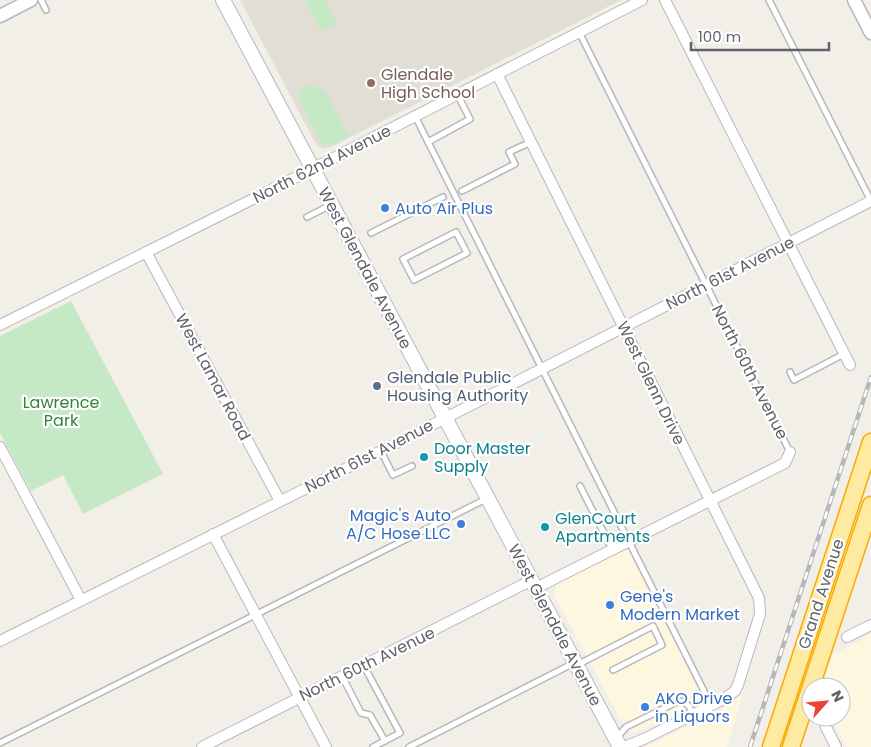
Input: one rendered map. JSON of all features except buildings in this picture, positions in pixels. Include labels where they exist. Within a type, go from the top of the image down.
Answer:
[{"type":"highway","name":"Grand Avenue","points":[[771,747],[871,442]]},
{"type":"highway","name":"Grand Avenue","points":[[791,747],[871,506]]},
{"type":"main road","name":"West Glendale Avenue","points":[[223,0],[620,744]]},
{"type":"street","points":[[0,16],[31,0]]},
{"type":"street","name":"North 62nd Avenue","points":[[0,325],[642,0]]},
{"type":"street","points":[[665,0],[850,365]]},
{"type":"street","points":[[854,0],[871,33]]},
{"type":"street","name":"West Glenn Drive","points":[[497,74],[759,598],[760,614],[738,685],[730,696],[712,706]]},
{"type":"street","name":"North 61st Avenue","points":[[0,641],[871,201]]},
{"type":"street","name":"West Lamar Road","points":[[146,252],[280,501]]},
{"type":"street","points":[[0,447],[81,600]]},
{"type":"street","name":"North 60th Avenue","points":[[202,747],[342,676],[710,501],[785,463],[790,452]]},
{"type":"street","points":[[213,534],[326,747]]},
{"type":"street","points":[[847,637],[871,625]]},
{"type":"street","points":[[620,744],[644,740],[712,706]]},
{"type":"street","points":[[826,727],[836,747]]},
{"type":"lane","points":[[41,0],[46,10]]},
{"type":"lane","points":[[769,0],[871,201]]},
{"type":"lane","name":"North 60th Avenue","points":[[579,32],[790,452]]},
{"type":"lane","points":[[428,142],[470,119],[458,94]]},
{"type":"lane","points":[[415,116],[712,706]]},
{"type":"lane","points":[[462,191],[515,164],[509,152],[530,142]]},
{"type":"lane","points":[[371,232],[443,197]]},
{"type":"lane","points":[[307,217],[331,205]]},
{"type":"lane","points":[[456,232],[467,253],[414,280],[403,259],[456,232]]},
{"type":"lane","points":[[790,372],[794,380],[844,354]]},
{"type":"lane","points":[[381,450],[394,475],[412,466]]},
{"type":"lane","points":[[580,486],[612,549]]},
{"type":"lane","points":[[0,743],[488,498]]},
{"type":"lane","points":[[409,747],[653,626],[662,644],[613,670]]},
{"type":"lane","points":[[364,666],[400,733],[374,747]]},
{"type":"lane","points":[[342,676],[361,713],[370,715],[384,741]]},
{"type":"lane","points":[[620,744],[626,727],[679,701],[689,705],[693,715]]},
{"type":"shaded area","name":"Glendale High School","points":[[240,0],[621,0],[324,149],[317,146]]},
{"type":"shaded area","points":[[634,545],[711,697],[635,733],[626,730],[555,597],[555,588],[558,584]]},
{"type":"shaded area","points":[[871,633],[871,747],[847,747],[836,727],[851,727],[851,677],[825,677],[832,655]]},
{"type":"shaded area","points":[[746,684],[727,747],[645,747],[725,707],[735,700]]},
{"type":"green space","points":[[305,0],[325,0],[337,23],[321,32]]},
{"type":"green space","points":[[308,85],[325,90],[347,134],[351,136],[330,146],[321,142],[297,96],[301,88]]},
{"type":"green space","name":"Lawrence Park","points":[[71,301],[163,474],[83,514],[63,475],[31,491],[0,433],[0,336]]},
{"type":"railway","points":[[750,747],[871,377]]},
{"type":"place","name":"Glendale High School","points":[[371,83]]},
{"type":"place","name":"Auto Air Plus","points":[[385,208]]},
{"type":"place","name":"Glendale Public Housing Authority","points":[[377,386]]},
{"type":"place","name":"Door Master Supply","points":[[424,457]]},
{"type":"place","name":"Magic's Auto A/C Hose LLC","points":[[461,524]]},
{"type":"place","name":"GlenCourt Apartments","points":[[545,527]]},
{"type":"place","name":"Gene's Modern Market","points":[[610,605]]},
{"type":"place","name":"AKO Drive in Liquors","points":[[645,707]]}]
